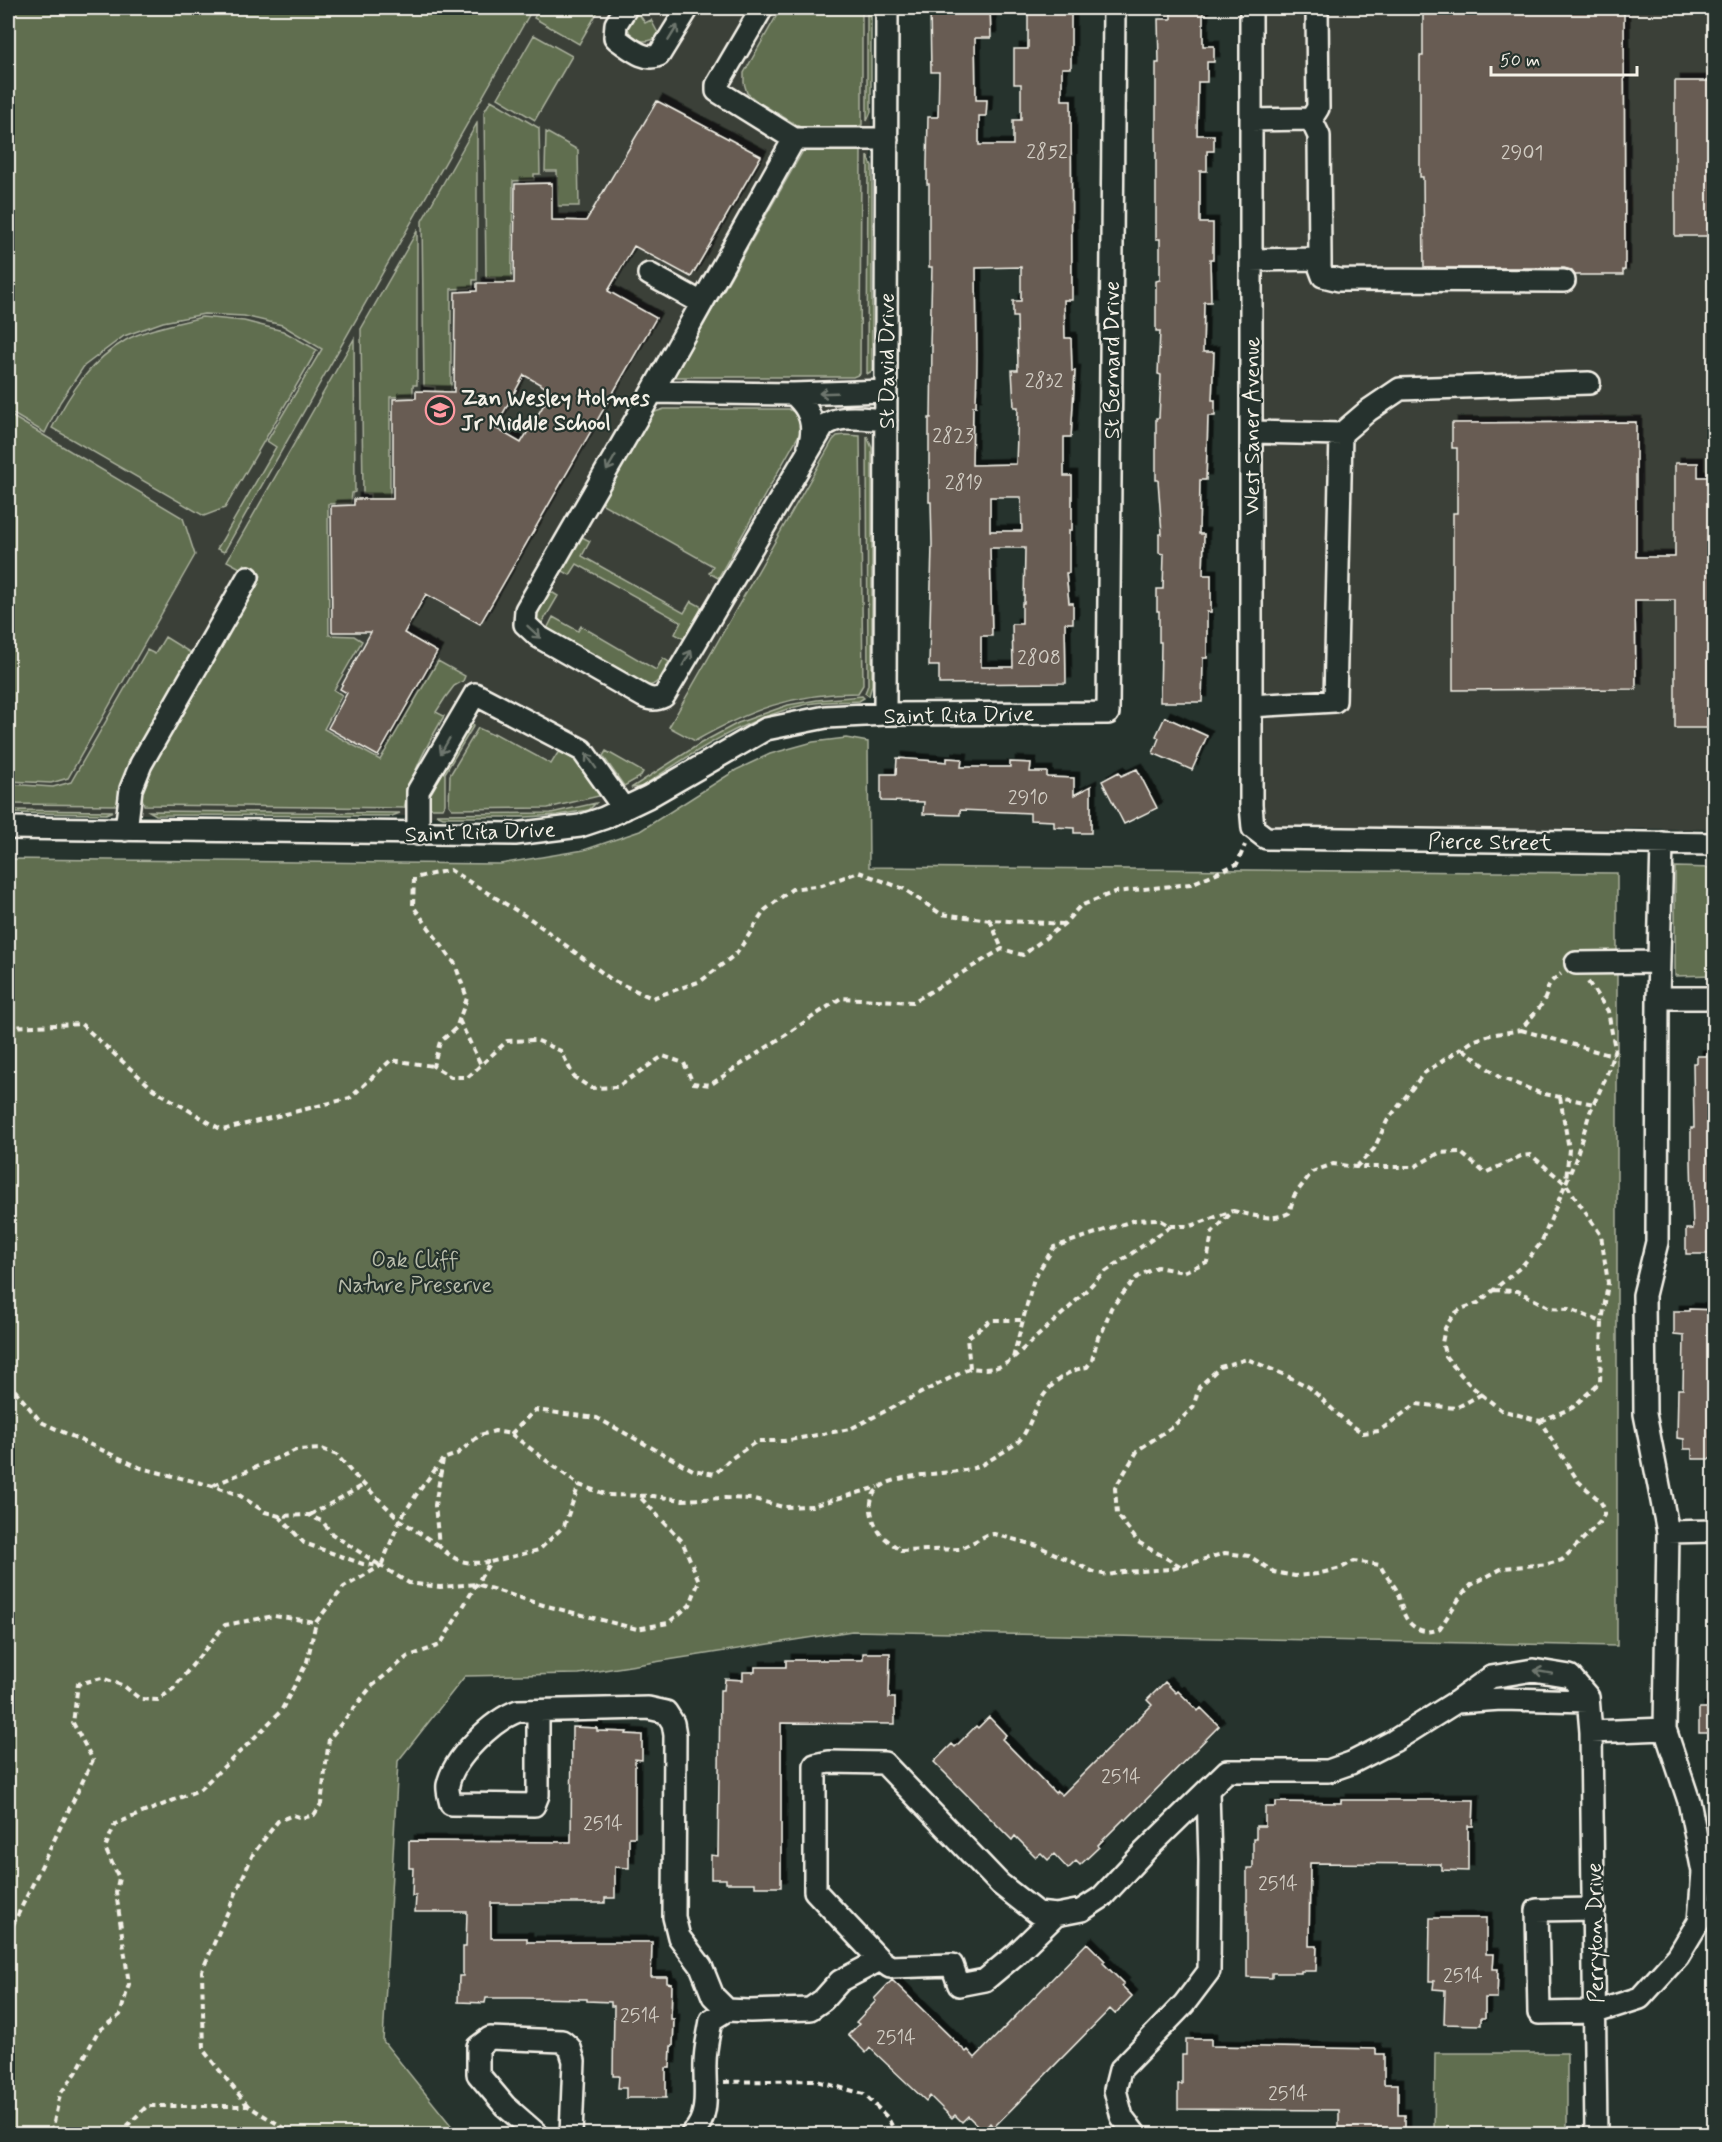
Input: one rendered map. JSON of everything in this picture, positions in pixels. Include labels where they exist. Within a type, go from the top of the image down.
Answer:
[{"type":"street","points":[[626,8],[616,24],[615,37],[651,58],[659,55],[688,8]]},
{"type":"street","points":[[762,8],[717,85],[717,91],[794,139],[887,139]]},
{"type":"street","name":"St David Drive","points":[[885,714],[887,8]]},
{"type":"street","name":"St Bernard Drive","points":[[1108,713],[1114,8]]},
{"type":"street","name":"West Saner Avenue","points":[[1251,8],[1251,706],[1259,833]]},
{"type":"street","points":[[1311,119],[1318,108],[1317,8]]},
{"type":"street","points":[[1251,120],[1311,119]]},
{"type":"street","points":[[1311,119],[1319,136],[1320,268],[1323,276],[1339,280],[1564,280]]},
{"type":"street","points":[[794,139],[526,610],[525,624],[539,637],[650,700],[657,700],[668,692],[823,427],[830,421],[838,419],[886,420]]},
{"type":"street","points":[[1251,260],[1320,259]]},
{"type":"street","points":[[650,274],[702,303]]},
{"type":"street","points":[[1251,432],[1341,434],[1369,410],[1400,390],[1589,383]]},
{"type":"street","points":[[652,392],[793,394],[886,391]]},
{"type":"street","points":[[793,394],[808,408],[810,414],[812,432],[807,453]]},
{"type":"street","points":[[1251,706],[1335,701],[1341,434]]},
{"type":"street","points":[[126,830],[131,789],[141,764],[248,577]]},
{"type":"street","points":[[418,834],[418,791],[475,694],[582,750],[624,809]]},
{"type":"street","name":"Saint Rita Drive","points":[[8,828],[515,834],[580,826],[624,809],[766,729],[826,717],[885,714],[1108,713]]},
{"type":"street","name":"Pierce Street","points":[[1259,833],[1714,844]]},
{"type":"street","points":[[1594,1909],[1537,1911],[1539,2013],[1596,2012],[1640,1998],[1678,1956],[1699,1921],[1701,1861],[1689,1801],[1665,1729],[1668,1533],[1645,1414],[1644,1295],[1657,1242],[1658,998],[1662,843]]},
{"type":"street","points":[[1576,963],[1659,962]]},
{"type":"street","points":[[1658,998],[1714,998]]},
{"type":"street","points":[[1668,1533],[1714,1531]]},
{"type":"street","points":[[1056,1915],[985,1980],[959,1985],[952,1965],[890,1967],[880,1960],[815,1891],[815,1764],[884,1763],[1000,1884],[1037,1913],[1056,1915],[1082,1910],[1102,1897],[1145,1851],[1227,1771],[1328,1771],[1351,1763],[1394,1741],[1491,1677],[1533,1670],[1570,1676],[1588,1697],[1588,1701],[1501,1699],[1456,1702]]},
{"type":"street","name":"Perryton Drive","points":[[1588,1701],[1591,1732],[1596,2134]]},
{"type":"street","points":[[538,1711],[538,1795],[534,1805],[451,1804],[448,1786],[460,1759],[489,1729],[506,1716],[518,1711],[648,1708],[666,1712],[673,1723],[674,1917],[679,1937],[701,1966],[713,1996],[728,2010]]},
{"type":"street","points":[[1591,1732],[1665,1729]]},
{"type":"street","points":[[1135,2134],[1122,2117],[1115,2090],[1120,2070],[1184,2004],[1209,1971],[1208,1791]]},
{"type":"street","points":[[692,2134],[698,2128],[705,2112],[705,2061],[711,2020],[728,2010],[810,2009],[823,2000],[840,1981],[880,1960]]},
{"type":"street","points":[[537,2134],[506,2106],[478,2074],[478,2047],[490,2038],[562,2041],[570,2048],[574,2061],[571,2134]]},
{"type":"path","points":[[8,1027],[81,1024],[153,1089],[222,1130],[350,1098],[391,1060],[433,1066],[451,1077],[468,1077],[507,1041],[536,1040],[561,1051],[574,1077],[591,1088],[617,1087],[663,1056],[684,1063],[693,1083],[710,1085],[842,998],[913,1002],[1002,949],[1023,955],[1064,924],[1080,906],[1115,892],[1191,884],[1237,864],[1259,833]]},
{"type":"path","points":[[433,1066],[440,1042],[456,1028],[467,998],[455,964],[413,906],[414,878],[450,870],[532,920],[612,980],[652,998],[701,981],[737,953],[765,910],[792,889],[822,885],[859,872],[904,889],[941,914],[990,920],[1064,924]]},
{"type":"path","points":[[990,920],[1002,949]]},
{"type":"path","points":[[1014,1358],[1034,1278],[1054,1247],[1135,1220],[1158,1219],[1171,1226],[1191,1226],[1233,1211],[1270,1219],[1280,1217],[1289,1213],[1294,1196],[1312,1172],[1333,1164],[1356,1167],[1414,1167],[1439,1153],[1460,1152],[1485,1173],[1521,1156],[1531,1155],[1566,1184],[1601,1234],[1608,1283],[1602,1322],[1600,1382],[1572,1408],[1540,1421],[1501,1410],[1471,1386],[1443,1351],[1445,1328],[1455,1314],[1478,1304],[1522,1266],[1541,1243],[1566,1184],[1613,1056],[1614,1041],[1608,1011],[1576,963],[1549,982],[1542,1005],[1521,1030]]},
{"type":"path","points":[[459,1019],[481,1065]]},
{"type":"path","points":[[1356,1167],[1374,1149],[1387,1121],[1424,1073],[1463,1048],[1490,1035],[1521,1030],[1613,1056]]},
{"type":"path","points":[[1463,1048],[1499,1077],[1540,1093],[1594,1104]]},
{"type":"path","points":[[1560,1097],[1569,1149],[1566,1184]]},
{"type":"path","points":[[38,2134],[53,2127],[60,2094],[76,2073],[98,2031],[120,2015],[129,1984],[116,1892],[119,1878],[105,1848],[115,1824],[200,1790],[281,1711],[307,1662],[316,1622],[344,1587],[381,1566],[400,1520],[443,1459],[456,1454],[480,1435],[495,1431],[511,1434],[579,1485],[608,1495],[682,1500],[754,1499],[783,1507],[812,1506],[895,1480],[978,1467],[1018,1442],[1037,1406],[1059,1377],[1072,1370],[1087,1367],[1092,1360],[1098,1337],[1111,1308],[1137,1277],[1158,1267],[1183,1272],[1207,1262],[1212,1233],[1233,1211]]},
{"type":"path","points":[[511,1434],[535,1410],[597,1418],[693,1470],[715,1474],[729,1460],[757,1441],[784,1441],[850,1429],[970,1368],[987,1370],[1004,1367],[1071,1306],[1102,1274],[1171,1226]]},
{"type":"path","points":[[1494,1290],[1518,1291],[1550,1308],[1569,1310],[1602,1322]]},
{"type":"path","points":[[970,1368],[967,1338],[991,1320],[1024,1320]]},
{"type":"path","points":[[1180,1566],[1138,1542],[1117,1514],[1115,1488],[1137,1450],[1172,1427],[1193,1408],[1199,1387],[1220,1367],[1247,1359],[1309,1386],[1346,1422],[1363,1433],[1379,1431],[1416,1404],[1456,1408],[1483,1394]]},
{"type":"path","points":[[8,1382],[41,1422],[141,1468],[213,1486],[239,1496],[264,1512],[279,1516],[309,1515],[364,1485]]},
{"type":"path","points":[[881,1486],[872,1498],[871,1513],[881,1534],[901,1551],[960,1549],[987,1535],[994,1534],[1038,1546],[1100,1574],[1115,1575],[1123,1572],[1172,1569],[1226,1553],[1249,1556],[1274,1572],[1295,1575],[1317,1574],[1341,1568],[1354,1561],[1380,1565],[1397,1591],[1407,1620],[1419,1630],[1434,1632],[1445,1622],[1461,1596],[1471,1585],[1503,1568],[1548,1564],[1562,1560],[1600,1522],[1604,1515],[1604,1508],[1600,1501],[1578,1481],[1540,1421]]},
{"type":"path","points":[[213,1486],[296,1450],[322,1449],[337,1455],[400,1520],[439,1546],[453,1559],[467,1564],[490,1562],[539,1550],[564,1526],[579,1485]]},
{"type":"path","points":[[439,1546],[435,1505],[443,1459]]},
{"type":"path","points":[[309,1515],[323,1522],[332,1534],[408,1583],[440,1587],[477,1584],[543,1605],[637,1629],[668,1623],[690,1605],[699,1581],[682,1541],[638,1496]]},
{"type":"path","points":[[279,1516],[304,1543],[363,1564],[381,1566]]},
{"type":"path","points":[[290,2134],[286,2129],[248,2106],[204,2051],[202,1971],[253,1854],[278,1821],[293,1815],[302,1818],[314,1815],[321,1804],[329,1739],[371,1687],[407,1658],[440,1646],[490,1562]]},
{"type":"path","points":[[8,1935],[93,1760],[73,1723],[78,1684],[102,1678],[124,1686],[141,1699],[158,1700],[173,1689],[225,1625],[274,1616],[316,1622]]},
{"type":"path","points":[[705,2082],[813,2080],[864,2094],[888,2118],[896,2134]]},
{"type":"path","points":[[119,2134],[147,2106],[248,2106]]},
{"type":"path","points":[[8,2128],[32,2134]]},
{"type":"shaded area","name":"Zan Wesley Holmes Jr Middle School","points":[[177,8],[871,8],[872,685],[869,696],[859,701],[801,707],[740,725],[641,787],[589,810],[557,815],[526,817],[8,813],[8,311]]},
{"type":"shaded area","points":[[1264,8],[1714,8],[1714,829],[1260,827]]},
{"type":"green space","points":[[11,8],[533,8],[224,552],[217,549],[276,447],[267,441],[322,349],[282,325],[244,316],[204,314],[163,322],[124,336],[84,366],[60,402],[45,433],[8,411],[8,29]]},
{"type":"green space","points":[[539,8],[600,8],[579,44],[534,18]]},
{"type":"green space","points":[[781,8],[862,8],[862,125],[856,127],[800,127],[747,93],[744,73]]},
{"type":"green space","points":[[867,8],[871,8],[871,112],[867,121]]},
{"type":"green space","points":[[634,10],[645,23],[651,20],[659,35],[646,41],[633,37],[628,26]]},
{"type":"green space","points":[[534,35],[572,56],[535,120],[498,98]]},
{"type":"green space","points":[[491,100],[539,128],[540,174],[534,174],[534,180],[513,181],[511,324],[496,325],[495,278],[486,278],[484,112]]},
{"type":"green space","points":[[477,123],[477,280],[473,280],[473,288],[451,289],[451,432],[435,432],[435,387],[424,386],[422,221]]},
{"type":"green space","points":[[546,132],[578,150],[579,206],[558,206],[557,171],[545,171]]},
{"type":"green space","points":[[855,149],[861,151],[860,374],[853,377],[674,377],[803,151]]},
{"type":"green space","points":[[868,156],[872,166],[872,371],[867,374]]},
{"type":"green space","points":[[417,231],[417,385],[413,385],[413,396],[390,397],[390,539],[371,540],[370,494],[363,494],[361,329]]},
{"type":"green space","points":[[202,317],[244,321],[283,331],[317,350],[225,508],[204,516],[52,428],[66,402],[83,378],[102,357],[114,348],[143,333]]},
{"type":"green space","points":[[354,339],[355,492],[352,493],[351,503],[328,504],[329,635],[354,636],[362,641],[334,690],[342,695],[324,729],[380,760],[438,661],[465,676],[463,681],[454,686],[436,712],[444,716],[420,760],[404,808],[144,805],[141,794],[149,772],[261,576],[244,564],[240,568],[227,561]]},
{"type":"green space","points":[[664,409],[789,409],[796,413],[800,421],[801,431],[718,578],[709,573],[713,566],[601,503],[648,419],[655,412]]},
{"type":"green space","points":[[8,414],[183,518],[195,555],[68,778],[51,783],[8,781]]},
{"type":"green space","points":[[837,436],[860,436],[863,685],[858,693],[813,696],[773,705],[734,720],[695,741],[669,727],[833,440]]},
{"type":"green space","points":[[867,436],[872,448],[872,685],[869,696],[865,693],[868,685]]},
{"type":"green space","points":[[580,536],[590,541],[582,556],[684,613],[691,601],[702,607],[684,639],[675,634],[681,622],[577,564],[570,575],[561,570]]},
{"type":"green space","points":[[550,591],[558,596],[541,625],[535,622],[535,616]]},
{"type":"green space","points":[[553,617],[578,631],[581,626],[656,670],[663,658],[669,662],[658,681],[647,686],[547,629]]},
{"type":"green space","points":[[165,637],[191,653],[130,760],[117,805],[8,804],[8,784],[53,787],[71,782],[147,650],[155,654]]},
{"type":"green space","points":[[862,696],[864,698],[859,701],[808,704],[763,718],[721,737],[641,787],[631,788],[701,743],[738,723],[788,705]]},
{"type":"green space","points":[[466,721],[474,725],[445,773],[445,804],[443,808],[430,808],[428,793]]},
{"type":"green space","points":[[478,728],[493,735],[494,733],[551,764],[559,751],[565,754],[591,775],[599,796],[548,808],[452,809],[449,805],[450,775]]},
{"type":"green space","name":"Oak Cliff Nature Preserve","points":[[846,738],[868,742],[869,867],[1617,873],[1617,1646],[852,1631],[579,1674],[465,1676],[398,1761],[383,2041],[458,2134],[8,2134],[8,859],[500,864],[584,850],[640,831],[736,770],[770,754],[813,742]]},
{"type":"green space","points":[[606,751],[643,772],[640,777],[624,786],[603,756]]},
{"type":"green space","points":[[596,803],[589,810],[557,815],[443,817],[436,814],[551,813]]},
{"type":"green space","points":[[8,810],[113,811],[106,814],[8,813]]},
{"type":"green space","points":[[149,811],[400,813],[392,816],[156,815]]},
{"type":"green space","points":[[1675,867],[1714,868],[1714,975],[1675,976]]},
{"type":"green space","points":[[1435,2053],[1567,2053],[1567,2134],[1434,2134]]},
{"type":"building","points":[[930,8],[990,8],[991,38],[975,38],[976,100],[987,100],[986,116],[979,116],[979,145],[1013,145],[1013,120],[1021,120],[1021,84],[1014,84],[1014,49],[1028,49],[1028,8],[1071,8],[1071,68],[1062,68],[1062,100],[1071,100],[1072,300],[1064,300],[1065,338],[1071,338],[1072,371],[1075,371],[1071,437],[1064,437],[1064,476],[1072,476],[1072,530],[1069,530],[1069,573],[1066,573],[1069,603],[1073,603],[1073,623],[1065,623],[1066,683],[939,684],[939,666],[929,666],[932,544],[931,502],[929,502],[929,418],[931,418],[932,267],[929,267],[927,163],[928,117],[938,117],[939,72],[931,72]],"holes":[[[1021,267],[1021,301],[1013,301],[1013,317],[1017,317],[1018,370],[1012,370],[1014,407],[1018,407],[1016,464],[972,465],[973,406],[976,406],[977,360],[976,268]],[[990,497],[1021,497],[1022,531],[990,531]],[[990,548],[1025,548],[1022,624],[1012,624],[1013,667],[981,667],[981,636],[992,636]]]},
{"type":"building","points":[[1171,8],[1203,8],[1203,46],[1214,46],[1214,62],[1207,62],[1207,82],[1198,82],[1197,135],[1214,135],[1214,151],[1207,151],[1207,171],[1200,171],[1200,223],[1213,223],[1213,259],[1210,259],[1211,302],[1204,302],[1203,352],[1214,352],[1212,400],[1215,400],[1215,416],[1208,416],[1206,480],[1200,480],[1199,534],[1204,534],[1203,575],[1211,575],[1211,612],[1207,612],[1207,658],[1203,658],[1202,702],[1160,702],[1161,642],[1159,642],[1157,589],[1163,589],[1164,554],[1159,553],[1159,534],[1162,534],[1158,480],[1156,480],[1156,418],[1159,418],[1161,375],[1158,374],[1160,331],[1156,331],[1156,281],[1160,280],[1160,239],[1156,239],[1156,63],[1159,63],[1158,19],[1171,19]]},
{"type":"building","points":[[1423,8],[1624,8],[1625,270],[1623,270],[1623,275],[1575,275],[1571,270],[1564,268],[1424,268],[1423,177],[1420,177],[1420,56],[1423,56]]},
{"type":"building","points":[[1675,81],[1714,81],[1714,236],[1675,236]]},
{"type":"building","points":[[657,101],[761,156],[691,277],[634,246],[608,291],[656,318],[480,624],[426,594],[404,633],[437,652],[378,756],[328,728],[347,693],[340,689],[371,632],[332,632],[331,506],[354,505],[354,499],[393,499],[393,399],[416,398],[416,391],[454,392],[455,292],[477,291],[477,283],[514,283],[515,184],[552,183],[552,220],[586,221]],"holes":[[[524,375],[552,391],[521,443],[495,428]]]},
{"type":"building","points":[[1636,422],[1636,557],[1675,557],[1675,463],[1698,463],[1698,477],[1714,477],[1714,728],[1675,728],[1675,600],[1635,600],[1636,689],[1453,690],[1453,513],[1457,513],[1457,448],[1452,448],[1452,423]]},
{"type":"building","points":[[1165,717],[1207,736],[1192,770],[1153,753],[1159,738],[1156,736]]},
{"type":"building","points":[[897,758],[947,762],[947,758],[962,759],[961,767],[1010,767],[1010,762],[1031,763],[1030,772],[1047,772],[1047,777],[1074,778],[1074,795],[1091,786],[1091,833],[1074,833],[1074,828],[1054,827],[1054,821],[1030,820],[1030,813],[960,810],[960,815],[923,814],[924,802],[881,801],[881,774],[896,774]]},
{"type":"building","points":[[1137,769],[1157,808],[1124,824],[1102,781],[1119,772],[1121,776]]},
{"type":"building","points":[[1697,1056],[1714,1056],[1714,1254],[1686,1254],[1686,1229],[1693,1229],[1691,1128],[1694,1128],[1693,1063],[1697,1063]]},
{"type":"building","points":[[1689,1309],[1714,1310],[1714,1459],[1692,1459],[1692,1449],[1684,1449],[1684,1439],[1677,1438],[1678,1389],[1683,1389],[1684,1336],[1674,1335],[1674,1311],[1689,1311]]},
{"type":"building","points":[[863,1653],[890,1653],[889,1698],[895,1698],[895,1724],[781,1723],[781,1887],[755,1887],[755,1883],[726,1883],[726,1879],[711,1879],[711,1855],[718,1856],[720,1690],[724,1690],[725,1679],[743,1680],[743,1672],[755,1672],[755,1667],[786,1667],[786,1660],[863,1660]]},
{"type":"building","points":[[1165,1682],[1176,1693],[1178,1691],[1198,1711],[1201,1708],[1219,1726],[1080,1865],[1076,1861],[1068,1869],[1054,1854],[1048,1860],[1041,1853],[1036,1857],[1015,1836],[1012,1840],[934,1762],[952,1744],[955,1747],[976,1726],[978,1728],[989,1717],[1006,1735],[1002,1739],[1055,1793],[1057,1791],[1062,1795],[1152,1705],[1147,1700]]},
{"type":"building","points":[[1699,1708],[1714,1708],[1714,1733],[1699,1733]]},
{"type":"building","points":[[572,1727],[597,1728],[597,1731],[642,1735],[642,1760],[635,1759],[635,1837],[629,1837],[629,1868],[615,1867],[615,1898],[605,1898],[605,1903],[491,1903],[491,1938],[527,1938],[527,1942],[652,1942],[651,1977],[667,1977],[667,1983],[672,1984],[673,2046],[671,2046],[670,2068],[666,2068],[666,2098],[626,2098],[626,2088],[618,2088],[619,2076],[613,2076],[614,2006],[611,2006],[611,2002],[587,2001],[587,1999],[486,1998],[485,2003],[458,2002],[459,1976],[463,1976],[463,1947],[466,1947],[467,1912],[415,1912],[416,1896],[412,1896],[413,1868],[409,1868],[409,1841],[571,1842]]},
{"type":"building","points":[[1341,1800],[1474,1800],[1473,1826],[1468,1826],[1468,1871],[1441,1870],[1441,1864],[1310,1863],[1309,1946],[1317,1946],[1316,1971],[1272,1973],[1272,1978],[1247,1977],[1247,1868],[1253,1868],[1253,1838],[1256,1838],[1256,1826],[1265,1826],[1265,1807],[1276,1807],[1276,1802],[1341,1803]]},
{"type":"building","points":[[1430,1918],[1486,1918],[1486,1954],[1494,1954],[1493,1969],[1498,1969],[1497,1998],[1485,1998],[1485,2018],[1481,2018],[1481,2025],[1444,2024],[1445,1990],[1433,1989],[1434,1981],[1429,1981]]},
{"type":"building","points":[[1087,1943],[1105,1961],[1103,1963],[1124,1984],[1122,1986],[1132,1996],[1115,2014],[1110,2009],[994,2127],[990,2123],[983,2131],[968,2116],[962,2122],[955,2115],[952,2118],[930,2096],[926,2101],[870,2048],[866,2053],[848,2035],[859,2024],[856,2022],[876,2001],[874,1999],[892,1980],[975,2058]]},
{"type":"building","points":[[1186,2039],[1211,2039],[1211,2046],[1376,2049],[1376,2054],[1384,2054],[1384,2084],[1398,2084],[1398,2115],[1405,2115],[1405,2134],[1339,2134],[1339,2110],[1178,2109],[1178,2084],[1182,2084],[1182,2055],[1186,2055]]},
{"type":"place","name":"Zan Wesley Holmes Jr Middle School","points":[[440,410]]}]
